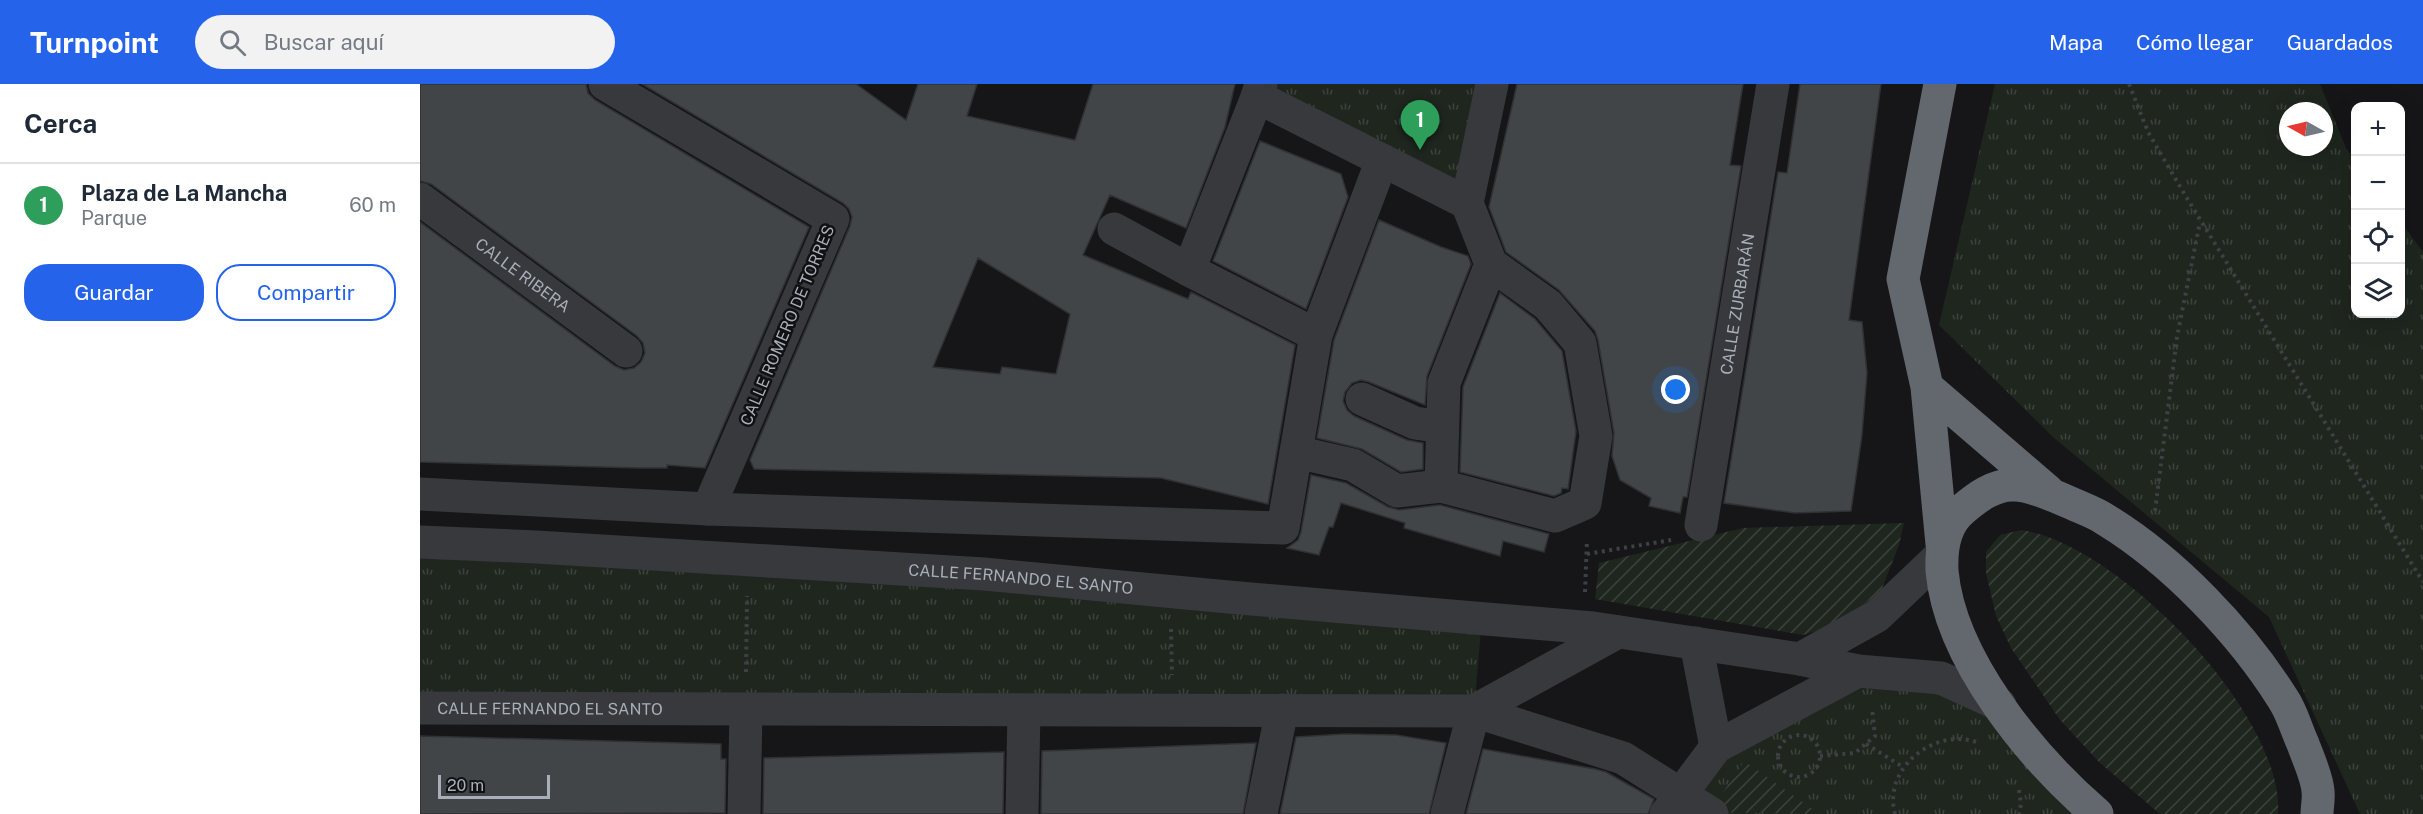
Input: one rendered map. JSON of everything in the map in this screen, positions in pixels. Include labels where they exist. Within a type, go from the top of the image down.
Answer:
[{"type":"highway","points":[[1940,84],[1902,279],[1927,387],[1943,583],[1955,626],[1972,665],[2028,744],[2072,792],[2097,814]]},
{"type":"highway","points":[[1927,387],[2052,494]]},
{"type":"highway","points":[[1942,550],[1953,517],[1982,493],[2013,484],[2052,494],[2106,519],[2151,553],[2206,601],[2248,648],[2284,701],[2323,806]]},
{"type":"street","name":"CALLE ROMERO DE TORRES","points":[[605,84],[833,219],[708,509]]},
{"type":"street","points":[[1296,452],[1353,465],[1397,491],[1440,486],[1555,516],[1585,503],[1596,436],[1580,343],[1548,305],[1491,264],[1467,203],[1492,84]]},
{"type":"street","name":"CALLE ZURBARÁN","points":[[1701,525],[1773,84]]},
{"type":"street","points":[[1189,270],[1259,90],[1382,160],[1467,203]]},
{"type":"street","points":[[420,495],[708,509],[1283,528],[1316,335],[1382,160]]},
{"type":"street","name":"CALLE RIBERA","points":[[420,199],[627,351]]},
{"type":"street","points":[[1114,229],[1316,335]]},
{"type":"street","points":[[1440,486],[1444,383],[1491,264]]},
{"type":"street","points":[[1362,399],[1414,423],[1442,427]]},
{"type":"street","name":"CALLE FERNANDO EL SANTO","points":[[420,542],[984,574],[1582,627],[1800,659],[1858,671],[1941,678],[2000,705]]},
{"type":"street","points":[[1800,659],[1877,616],[1942,550]]},
{"type":"street","name":"CALLE FERNANDO EL SANTO","points":[[1474,711],[1618,632]]},
{"type":"street","points":[[1696,643],[1716,747]]},
{"type":"street","points":[[1674,804],[1716,747],[1858,671]]},
{"type":"street","name":"CALLE FERNANDO EL SANTO","points":[[420,708],[1474,711],[1623,758],[1674,804],[1712,814]]},
{"type":"street","points":[[744,814],[746,709]]},
{"type":"street","points":[[1022,814],[1024,710]]},
{"type":"street","points":[[1261,814],[1282,710]]},
{"type":"street","points":[[1447,814],[1474,711]]},
{"type":"path","points":[[2129,84],[2148,132],[2423,582]]},
{"type":"path","points":[[2154,513],[2177,337],[2201,221]]},
{"type":"path","points":[[1587,554],[1669,541],[1701,525]]},
{"type":"path","points":[[746,709],[748,560]]},
{"type":"path","points":[[1171,592],[1172,710]]},
{"type":"path","points":[[1820,756],[1855,753],[1875,736],[1871,702],[1858,671]]},
{"type":"path","points":[[1797,734],[1811,738],[1819,749],[1820,756],[1815,770],[1802,777],[1788,774],[1779,765],[1778,758],[1780,745],[1784,740],[1797,734]]},
{"type":"path","points":[[1894,814],[1895,787],[1904,768],[1918,752],[1936,742],[1956,739],[1976,741],[1985,746]]},
{"type":"path","points":[[1866,744],[1904,768]]},
{"type":"path","points":[[2018,783],[2021,804],[2019,814]]},
{"type":"green space","points":[[1261,84],[1492,84],[1467,203]]},
{"type":"green space","points":[[1995,84],[2320,84],[2327,102],[2279,102],[2279,156],[2333,156],[2333,116],[2351,155],[2351,318],[2405,318],[2405,227],[2423,252],[2423,814],[2360,814],[2269,617],[2053,437],[1939,325]]},
{"type":"green space","points":[[1904,523],[1899,545],[1881,591],[1837,625],[1803,635],[1595,599],[1599,563],[1743,528]]},
{"type":"green space","points":[[2021,530],[2060,542],[2102,566],[2146,599],[2188,639],[2225,684],[2254,729],[2273,774],[2278,814],[2160,814],[2100,763],[2060,720],[2011,648],[1996,616],[1986,573],[1986,552],[2000,535]]},
{"type":"green space","points":[[420,544],[1482,618],[1474,711],[420,708]]},
{"type":"green space","points":[[1858,671],[2000,705],[2097,814],[1712,814],[1683,794],[1716,747]]},
{"type":"green space","points":[[1744,761],[1820,814],[1710,812]]},
{"type":"building","points":[[420,84],[586,84],[588,93],[595,100],[809,227],[705,468],[667,465],[667,468],[640,468],[420,462],[420,222],[615,366],[624,370],[634,368],[641,362],[645,353],[643,343],[637,336],[431,184],[420,181]]},
{"type":"building","points":[[642,84],[856,84],[906,120],[918,84],[977,84],[967,116],[1075,140],[1093,84],[1235,84],[1225,127],[1186,228],[1110,195],[1083,255],[1188,299],[1191,292],[1295,345],[1268,504],[1161,478],[754,469],[750,460],[850,226],[852,217],[849,209],[843,203]],"holes":[[[978,258],[1070,314],[1056,374],[1002,367],[1000,374],[933,367]]]},
{"type":"building","points":[[1517,84],[1743,84],[1730,165],[1741,166],[1687,497],[1683,497],[1680,513],[1649,506],[1651,498],[1620,480],[1612,456],[1614,433],[1595,331],[1559,290],[1506,252],[1489,207]]},
{"type":"building","points":[[1800,84],[1881,84],[1849,320],[1862,322],[1867,373],[1862,435],[1851,511],[1795,513],[1724,503],[1778,172],[1787,173]]},
{"type":"building","points":[[1260,141],[1341,174],[1348,197],[1306,309],[1213,261]]},
{"type":"building","points":[[1379,220],[1468,256],[1471,264],[1427,376],[1425,405],[1361,380],[1352,383],[1345,392],[1343,401],[1347,410],[1354,416],[1407,440],[1423,443],[1423,469],[1401,472],[1362,449],[1317,438],[1334,340]]},
{"type":"building","points":[[1500,293],[1535,319],[1562,351],[1576,431],[1568,489],[1562,488],[1561,493],[1554,496],[1460,472],[1463,387]]},
{"type":"building","points":[[1311,475],[1346,483],[1388,507],[1399,510],[1440,505],[1549,534],[1544,552],[1503,541],[1500,556],[1404,528],[1405,523],[1341,503],[1333,527],[1329,527],[1319,555],[1287,548],[1298,540],[1301,532]]},
{"type":"building","points":[[1345,734],[1396,735],[1446,743],[1429,814],[1280,814],[1296,737]]},
{"type":"building","points":[[420,736],[721,744],[721,759],[726,759],[725,813],[420,814]]},
{"type":"building","points":[[1256,743],[1243,814],[1041,814],[1042,751]]},
{"type":"building","points":[[1483,749],[1606,772],[1654,799],[1648,814],[1466,814]]},
{"type":"building","points":[[1004,752],[1003,814],[763,814],[764,758]]},
{"type":"place","name":"Plaza de La Mancha","points":[[1420,150]]}]
